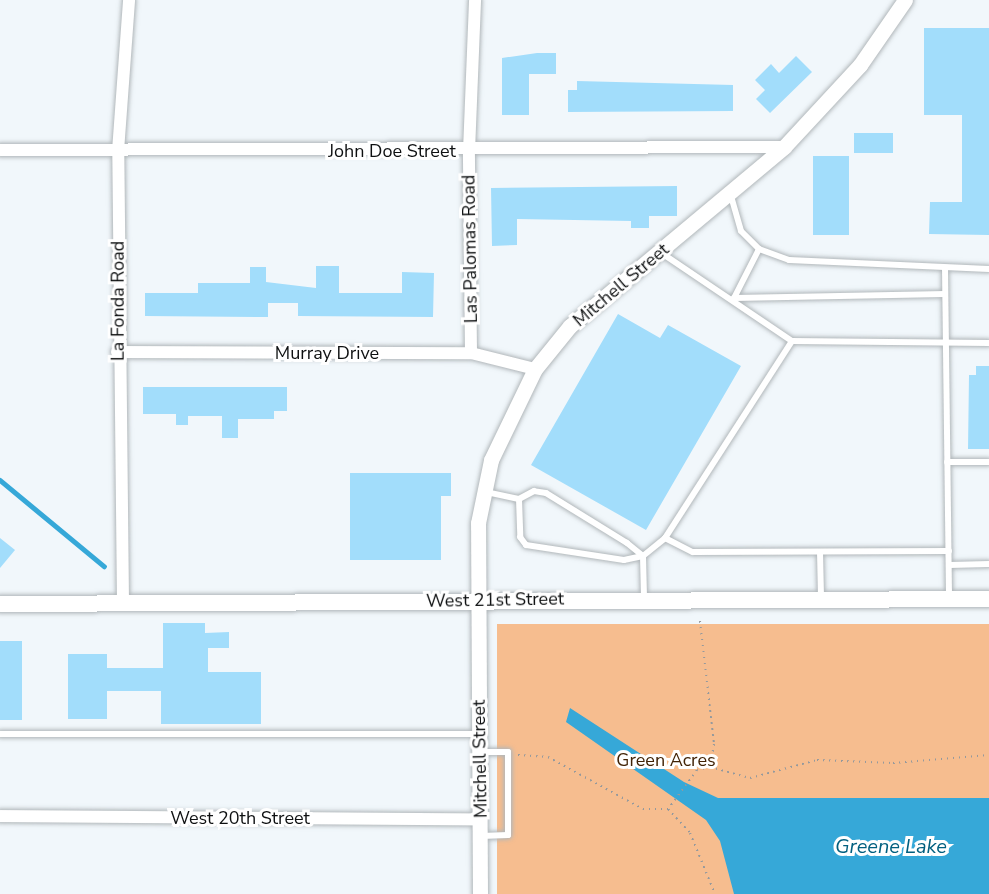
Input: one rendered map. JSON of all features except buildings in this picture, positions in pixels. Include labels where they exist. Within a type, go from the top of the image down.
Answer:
[{"type":"main road","name":"West 21st Street","points":[[0,604],[644,597],[821,601],[989,599]]},
{"type":"street","name":"La Fonda Road","points":[[123,603],[117,352],[118,151],[129,0]]},
{"type":"street","name":"Las Palomas Road","points":[[471,353],[469,151],[476,0]]},
{"type":"street","name":"Mitchell Street","points":[[480,894],[478,523],[491,460],[535,369],[570,326],[659,251],[731,196],[784,147],[860,65],[905,0]]},
{"type":"street","name":"John Doe Street","points":[[0,150],[469,151],[784,147]]},
{"type":"street","name":"Murray Drive","points":[[117,352],[471,353],[535,369]]},
{"type":"street","name":"West 20th Street","points":[[0,816],[481,819]]},
{"type":"lane","points":[[731,196],[734,219],[759,249],[789,260],[989,268]]},
{"type":"lane","points":[[734,298],[759,249]]},
{"type":"lane","points":[[659,251],[734,298],[792,341],[989,343]]},
{"type":"lane","points":[[945,268],[949,600]]},
{"type":"lane","points":[[734,298],[945,294]]},
{"type":"lane","points":[[519,499],[520,537],[526,545],[624,560],[643,556],[665,538],[792,341]]},
{"type":"lane","points":[[947,462],[989,462]]},
{"type":"lane","points":[[485,491],[519,499],[534,491],[546,493],[643,556]]},
{"type":"lane","points":[[665,538],[693,552],[949,551]]},
{"type":"lane","points":[[820,552],[821,601]]},
{"type":"lane","points":[[643,556],[644,597]]},
{"type":"lane","points":[[949,565],[989,564]]},
{"type":"lane","points":[[0,734],[479,734]]},
{"type":"lane","points":[[480,752],[508,755],[508,835],[481,836]]},
{"type":"path","points":[[700,621],[714,744],[710,767]]},
{"type":"path","points":[[508,755],[548,757],[643,809],[668,809],[690,833],[715,894]]},
{"type":"path","points":[[668,809],[697,770],[710,767],[750,778],[817,760],[893,763],[989,755]]},
{"type":"green space","name":"Green Acres","points":[[497,624],[989,624],[989,894],[497,894]]},
{"type":"water","name":"Greene Lake","points":[[570,708],[684,782],[718,798],[989,798],[989,894],[734,894],[720,841],[706,820],[566,722]]},
{"type":"waterway","points":[[0,480],[104,566]]}]
